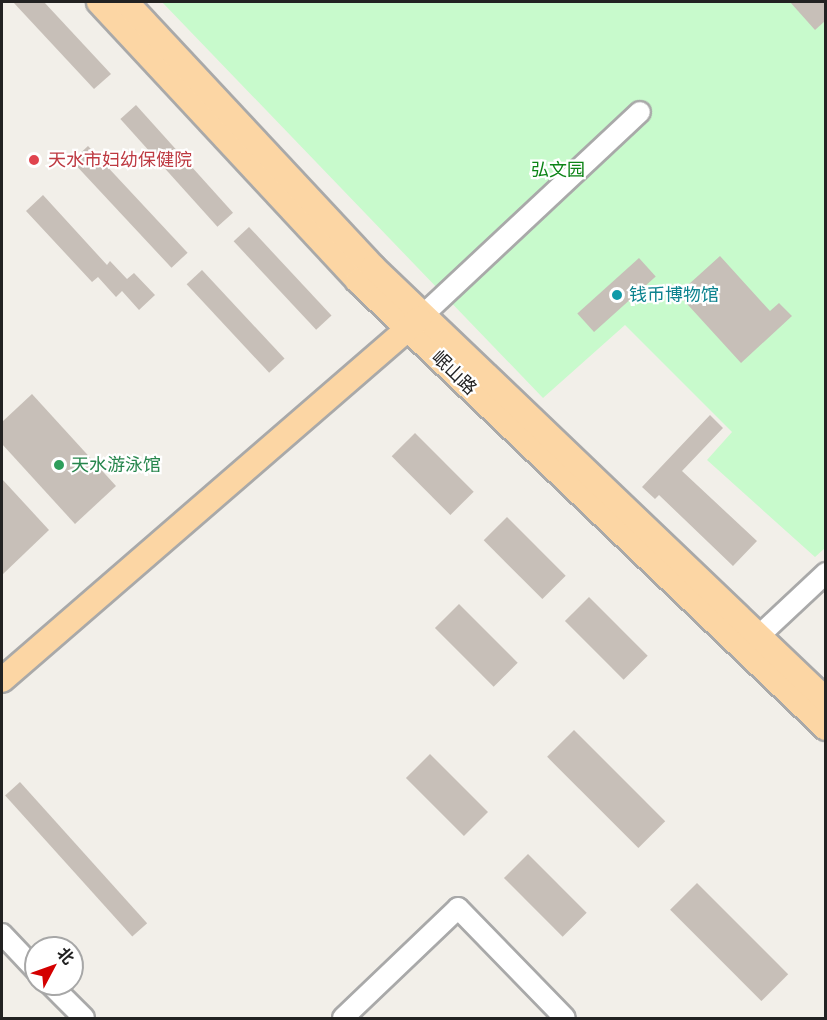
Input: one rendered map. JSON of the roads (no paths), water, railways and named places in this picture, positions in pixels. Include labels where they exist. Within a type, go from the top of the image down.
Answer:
[{"type":"main road","name":"岷山路","points":[[99,2],[415,322],[752,643],[825,700]]},
{"type":"main road","name":"岷山路","points":[[126,2],[373,267],[415,322]]},
{"type":"main road","points":[[2,680],[415,322]]},
{"type":"main road","name":"岷山路","points":[[752,643],[825,728]]},
{"type":"street","points":[[415,322],[640,112]]},
{"type":"street","points":[[752,643],[825,573]]},
{"type":"street","points":[[343,1018],[458,908],[565,1018]]},
{"type":"street","points":[[2,934],[24,957]]},
{"type":"street","points":[[62,996],[84,1018]]},
{"type":"place","name":"天水市妇幼保健院","points":[[34,160]]},
{"type":"place","name":"钱币博物馆","points":[[617,295]]},
{"type":"place","name":"天水游泳馆","points":[[59,465]]},
{"type":"park label","name":"弘文园","points":[[558,170]]}]
